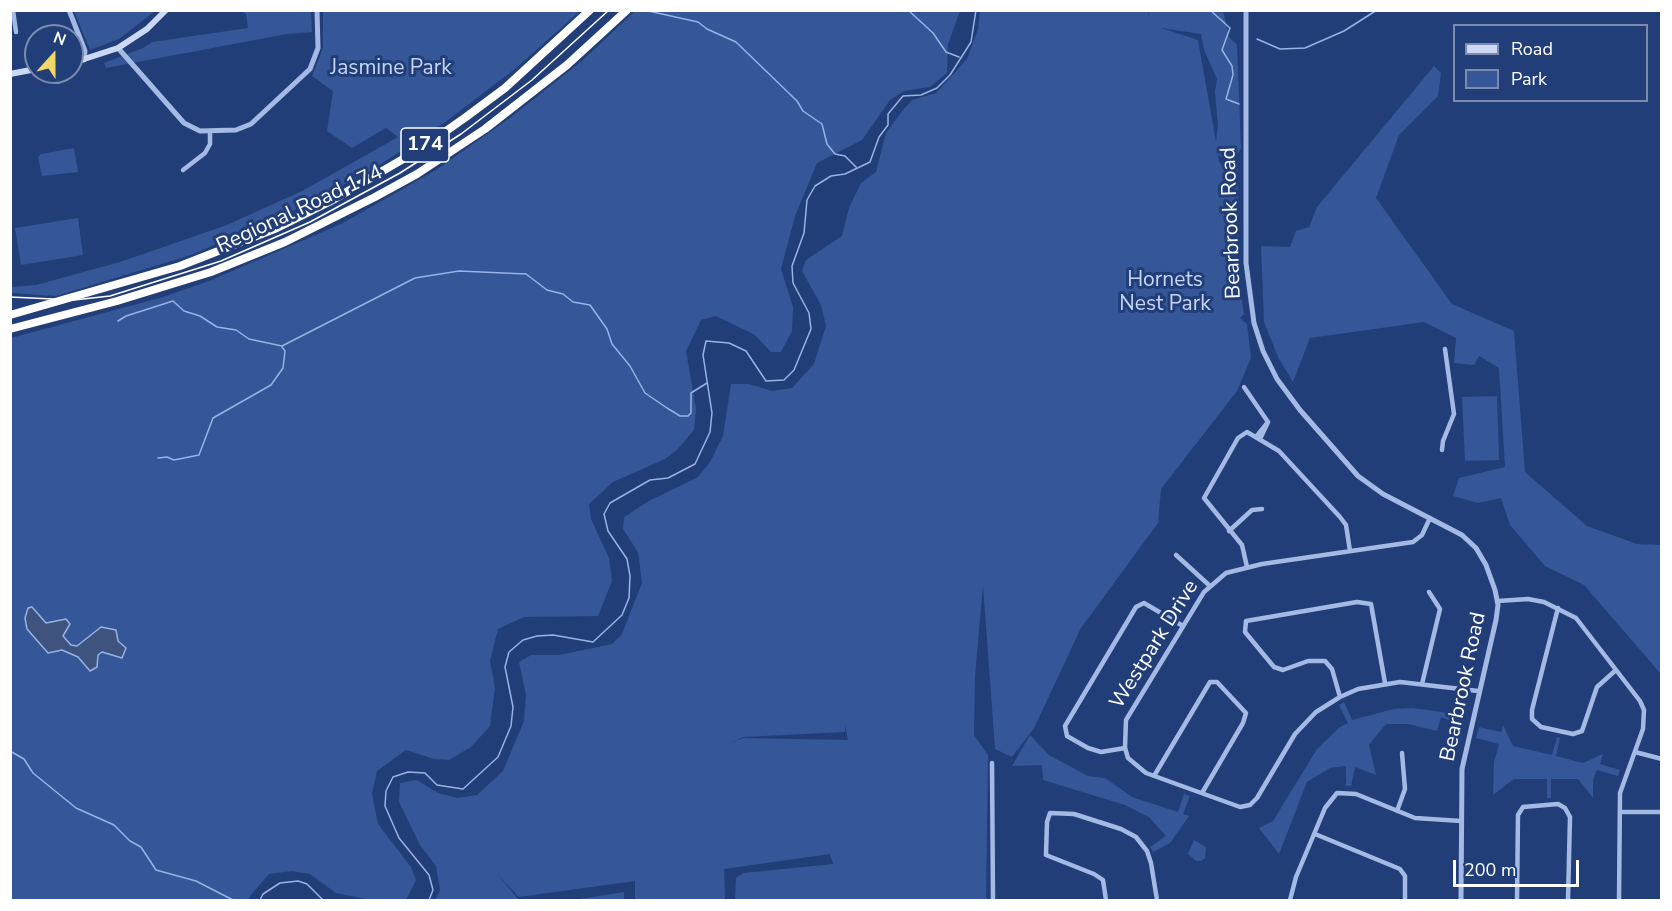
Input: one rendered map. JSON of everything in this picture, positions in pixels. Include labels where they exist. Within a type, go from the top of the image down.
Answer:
[{"type":"highway","name":"Regional Road 174","points":[[10,315],[190,263],[277,228],[331,201],[413,154],[466,117],[505,88],[590,10]]},
{"type":"highway","name":"Regional Road 174","points":[[10,329],[117,301],[211,272],[285,242],[375,197],[417,174],[492,124],[567,65],[627,10]]},
{"type":"main road","points":[[84,60],[118,48],[147,29],[166,10]]},
{"type":"street","points":[[13,10],[16,32]]},
{"type":"street","points":[[69,10],[74,24]]},
{"type":"street","points":[[118,48],[183,123],[200,131],[244,128],[306,75],[318,48],[317,10]]},
{"type":"street","name":"Bearbrook Road","points":[[1246,10],[1246,263],[1254,323],[1263,351],[1277,379],[1300,410],[1358,476],[1371,487],[1454,529],[1476,548],[1491,574],[1498,601],[1463,760],[1461,900]]},
{"type":"street","points":[[84,48],[84,60]]},
{"type":"street","points":[[183,170],[205,153],[210,144],[210,131]]},
{"type":"street","points":[[1442,450],[1443,441],[1454,414],[1445,349]]},
{"type":"street","points":[[1244,387],[1268,422],[1258,438]]},
{"type":"street","points":[[1247,567],[1242,545],[1204,498],[1241,435],[1247,432],[1279,451],[1340,517],[1346,525],[1350,551]]},
{"type":"street","points":[[1229,531],[1252,510],[1262,508]]},
{"type":"street","name":"Westpark Drive","points":[[1125,748],[1126,720],[1210,586],[1226,573],[1247,567],[1413,542],[1422,535],[1431,518]]},
{"type":"street","points":[[1176,555],[1210,586]]},
{"type":"street","points":[[1422,684],[1440,609],[1429,592]]},
{"type":"street","points":[[1498,601],[1528,599],[1558,608],[1576,618],[1644,710],[1643,729],[1620,793],[1619,900]]},
{"type":"street","points":[[1340,697],[1332,669],[1325,661],[1308,661],[1283,670],[1274,667],[1245,632],[1246,621],[1357,602],[1371,604],[1385,683]]},
{"type":"street","points":[[1183,626],[1144,603],[1136,607],[1065,726],[1067,736],[1088,748],[1101,752],[1125,748],[1136,767],[1154,776],[1240,807],[1250,805],[1295,734],[1316,712],[1340,697],[1358,689],[1385,683],[1422,684],[1478,691]]},
{"type":"street","points":[[1558,608],[1532,710],[1532,719],[1541,727],[1573,734],[1582,731],[1597,687],[1616,670]]},
{"type":"street","points":[[1154,776],[1210,682],[1217,682],[1246,713],[1243,723],[1202,793]]},
{"type":"street","points":[[1635,752],[1662,759]]},
{"type":"street","points":[[1397,811],[1406,789],[1402,753]]},
{"type":"street","points":[[992,763],[993,900]]},
{"type":"street","points":[[1290,900],[1324,808],[1336,793],[1356,794],[1425,820],[1461,821]]},
{"type":"street","points":[[1517,900],[1518,815],[1522,807],[1558,804],[1565,808],[1570,817],[1568,900]]},
{"type":"street","points":[[1620,812],[1662,812]]},
{"type":"street","points":[[1106,900],[1102,880],[1094,874],[1046,855],[1047,822],[1050,813],[1074,814],[1136,837],[1147,850],[1157,900]]},
{"type":"street","points":[[1315,834],[1400,869],[1405,876],[1405,900]]},
{"type":"green space","name":"Hornets Nest Park","points":[[1148,10],[1149,18],[1149,11],[1223,11],[1229,37],[1237,45],[1241,148],[1235,160],[1227,160],[1218,155],[1219,162],[1228,171],[1238,167],[1239,278],[1244,314],[1240,318],[1247,324],[1251,358],[1237,391],[1161,489],[1158,523],[1081,628],[1034,728],[1012,757],[995,749],[983,585],[975,677],[974,735],[988,755],[986,900],[735,900],[736,878],[744,873],[833,864],[830,854],[724,869],[725,900],[635,900],[635,881],[519,897],[498,875],[519,900],[435,900],[440,890],[436,866],[420,845],[399,802],[400,783],[417,780],[438,793],[457,798],[477,795],[503,771],[524,721],[526,695],[519,662],[531,655],[559,655],[612,644],[622,634],[642,583],[638,552],[623,529],[624,517],[649,501],[698,477],[710,462],[723,436],[731,384],[749,384],[772,391],[792,388],[814,364],[826,326],[821,305],[802,271],[806,260],[842,236],[849,208],[861,183],[876,172],[886,133],[902,111],[912,100],[936,93],[967,59],[978,29],[980,11]],"holes":[[[1161,28],[1201,34],[1204,50],[1217,79],[1216,142],[1198,40]],[[845,725],[848,740],[743,738],[731,743],[743,737],[845,732]]]},
{"type":"green space","points":[[74,11],[155,11],[119,39],[90,50],[84,35],[84,24],[79,24]]},
{"type":"green space","points":[[240,11],[311,11],[312,32],[287,34],[106,68],[104,63],[143,48],[152,42],[248,28],[246,14]]},
{"type":"green space","name":"Jasmine Park","points":[[323,11],[580,11],[516,68],[448,120],[375,168],[299,208],[191,255],[56,296],[11,293],[11,287],[36,285],[120,262],[227,225],[304,190],[398,137],[386,128],[352,148],[327,131],[333,91],[312,76],[323,48]]},
{"type":"green space","points":[[635,11],[960,11],[948,44],[947,73],[930,87],[904,91],[890,100],[862,140],[817,163],[795,216],[781,269],[793,307],[792,331],[781,352],[771,352],[755,335],[716,316],[701,320],[686,351],[696,409],[694,430],[677,450],[665,459],[613,482],[589,504],[591,519],[609,558],[612,581],[598,616],[524,617],[498,629],[490,661],[495,688],[490,726],[471,747],[449,760],[434,759],[406,750],[377,771],[372,794],[378,824],[411,867],[416,880],[406,900],[370,900],[336,893],[310,874],[292,871],[269,874],[249,900],[11,900],[11,338],[163,297],[209,281],[341,224],[436,170],[510,118],[583,60]]},
{"type":"green space","points":[[1434,66],[1441,73],[1438,96],[1399,135],[1376,198],[1452,304],[1514,331],[1525,472],[1587,526],[1637,544],[1661,545],[1661,674],[1584,585],[1545,566],[1510,525],[1501,498],[1478,503],[1453,496],[1459,478],[1505,467],[1499,368],[1479,356],[1474,365],[1454,363],[1456,338],[1424,322],[1310,338],[1293,382],[1278,357],[1264,322],[1261,246],[1290,247],[1296,231],[1309,227],[1317,207]]},
{"type":"green space","points":[[74,148],[78,172],[42,176],[38,157],[41,154]]},
{"type":"green space","points":[[78,218],[83,255],[21,265],[15,228]]},
{"type":"green space","points":[[1497,396],[1499,460],[1465,461],[1462,397]]},
{"type":"green space","points":[[1344,702],[1352,720],[1394,709],[1412,708],[1442,712],[1464,720],[1462,726],[1441,717],[1437,731],[1408,724],[1386,724],[1369,745],[1376,775],[1355,767],[1351,786],[1346,786],[1346,766],[1330,768],[1307,782],[1279,854],[1259,828],[1273,821],[1317,749],[1340,727],[1348,723],[1339,705]]},
{"type":"green space","points":[[1503,725],[1513,746],[1552,755],[1557,737],[1560,738],[1556,756],[1583,763],[1603,754],[1600,764],[1620,770],[1618,776],[1597,770],[1593,780],[1593,798],[1578,779],[1551,779],[1551,798],[1547,798],[1547,779],[1514,779],[1493,795],[1494,762],[1499,744],[1476,738],[1479,727],[1501,732]]},
{"type":"green space","points":[[1030,735],[1049,755],[1088,776],[1105,778],[1132,797],[1178,812],[1184,794],[1190,796],[1183,814],[1189,816],[1170,843],[1153,852],[1150,847],[1166,836],[1149,817],[1125,805],[1043,780],[1042,765],[1012,766]]},
{"type":"green space","points":[[1194,840],[1206,847],[1205,858],[1201,861],[1196,861],[1188,854]]},
{"type":"green space","points":[[624,892],[624,900],[573,900]]},
{"type":"shaded area","points":[[32,607],[46,623],[66,619],[70,624],[63,636],[71,645],[77,646],[101,627],[116,630],[118,641],[126,648],[122,658],[102,652],[98,655],[97,667],[90,671],[78,657],[62,650],[48,653],[27,629],[25,618],[28,608]]},
{"type":"waterway","points":[[644,10],[698,22],[707,29],[736,42],[797,101],[803,111],[822,124],[827,144],[835,154],[845,156],[856,167]]},
{"type":"waterway","points":[[908,10],[933,33],[946,52],[959,57]]},
{"type":"waterway","points":[[429,900],[433,890],[429,875],[399,838],[385,806],[386,791],[393,777],[408,772],[425,773],[437,785],[463,789],[498,757],[511,726],[513,707],[505,667],[509,652],[523,640],[537,636],[553,635],[593,642],[622,615],[629,598],[630,576],[627,559],[608,531],[604,514],[610,503],[650,480],[668,478],[695,464],[710,432],[712,413],[703,355],[706,341],[729,343],[746,351],[766,381],[784,380],[794,370],[811,329],[809,313],[793,283],[792,266],[804,233],[807,200],[815,186],[831,176],[845,174],[870,162],[879,137],[888,125],[888,114],[903,96],[921,95],[937,88],[950,75],[971,42],[976,10]]},
{"type":"waterway","points":[[1210,10],[1230,28],[1222,50],[1232,66],[1233,75],[1226,99],[1239,104]]},
{"type":"waterway","points":[[1257,39],[1280,49],[1305,48],[1344,31],[1377,10]]},
{"type":"waterway","points":[[118,321],[126,316],[173,301],[184,311],[200,316],[217,327],[236,330],[249,339],[282,346],[415,278],[459,271],[526,274],[547,290],[563,294],[573,302],[590,305],[607,329],[612,344],[630,366],[645,393],[680,416],[688,416],[691,413],[691,393],[707,383]]},
{"type":"waterway","points":[[158,458],[167,457],[174,460],[199,455],[213,418],[271,385],[283,368],[285,351],[282,347]]},
{"type":"waterway","points":[[10,751],[24,759],[33,773],[76,808],[114,825],[130,841],[141,847],[156,870],[196,881],[233,900]]},
{"type":"waterway","points":[[260,900],[263,894],[280,883],[298,881],[307,884],[323,900]]},
{"type":"tram line","points":[[10,297],[74,300],[110,296],[221,261],[310,222],[400,173],[461,134],[532,80],[609,10]]}]
